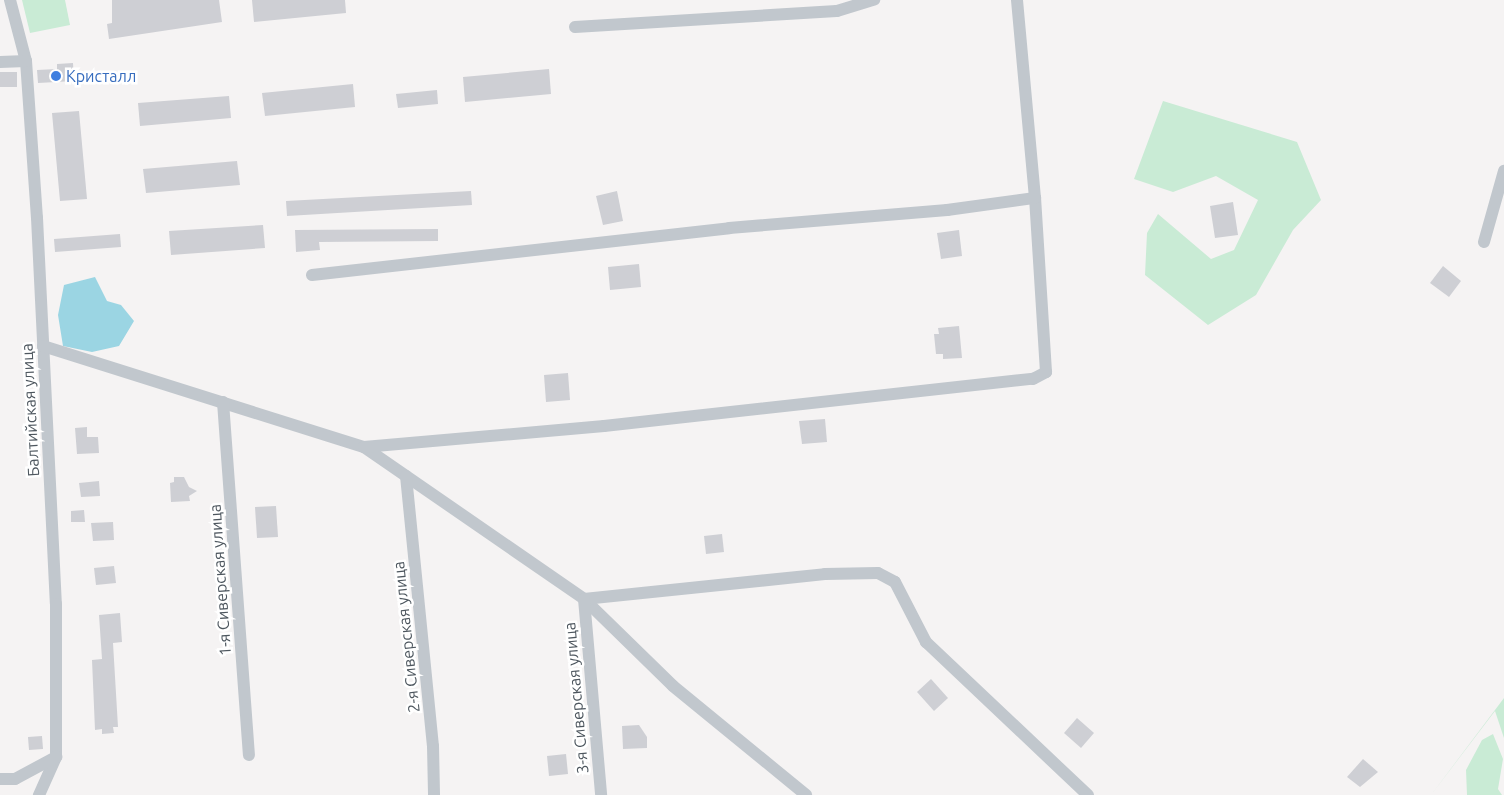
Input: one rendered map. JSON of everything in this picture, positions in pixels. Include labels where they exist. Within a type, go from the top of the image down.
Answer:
[{"type":"street","name":"Балтийская улица","points":[[10,0],[26,61],[56,604],[56,757]]},
{"type":"street","points":[[575,27],[837,11],[874,0]]},
{"type":"street","points":[[364,447],[604,426],[1033,379],[1046,372],[1047,362],[1035,198],[1017,0]]},
{"type":"street","points":[[2,60],[26,61]]},
{"type":"street","points":[[1484,242],[1504,171]]},
{"type":"street","points":[[312,275],[729,228],[947,210],[1035,198]]},
{"type":"street","points":[[43,346],[364,447],[584,599],[673,686],[806,795]]},
{"type":"street","name":"1-я Сиверская улица","points":[[223,402],[250,755]]},
{"type":"street","name":"2-я Сиверская улица","points":[[406,476],[433,746],[434,795]]},
{"type":"street","points":[[584,599],[815,575],[878,573],[895,582],[926,642],[1088,795]]},
{"type":"street","name":"3-я Сиверская улица","points":[[584,599],[601,795]]},
{"type":"street","points":[[0,779],[15,779],[56,757]]},
{"type":"street","points":[[39,795],[56,757]]},
{"type":"green space","points":[[22,0],[65,0],[70,25],[30,33]]},
{"type":"green space","points":[[1163,101],[1297,142],[1321,200],[1293,230],[1256,295],[1208,325],[1145,275],[1147,233],[1158,214],[1211,259],[1234,250],[1258,200],[1216,176],[1173,192],[1134,179]]},
{"type":"green space","points":[[1504,698],[1504,738],[1495,711],[1431,795]]},
{"type":"green space","points":[[1493,734],[1503,759],[1498,789],[1502,795],[1467,795],[1466,770],[1482,740]]},
{"type":"water","points":[[95,277],[107,301],[121,305],[134,321],[119,346],[92,352],[63,346],[58,315],[64,285]]},
{"type":"building","points":[[112,0],[219,0],[222,22],[109,39],[107,24],[112,23]]},
{"type":"building","points":[[252,0],[345,0],[346,13],[254,22]]},
{"type":"building","name":"Кристалл","points":[[73,63],[74,81],[38,83],[37,70],[57,69],[57,64]]},
{"type":"building","points":[[549,69],[551,94],[465,102],[463,77]]},
{"type":"building","points":[[0,72],[17,72],[17,87],[0,87]]},
{"type":"building","points":[[353,84],[355,107],[265,116],[262,93]]},
{"type":"building","points":[[437,90],[438,104],[398,108],[396,94]]},
{"type":"building","points":[[229,96],[231,118],[140,126],[138,103]]},
{"type":"building","points":[[79,111],[87,199],[60,201],[52,113]]},
{"type":"building","points":[[237,161],[240,185],[146,193],[143,169]]},
{"type":"building","points":[[471,191],[472,205],[287,216],[286,201]]},
{"type":"building","points":[[617,191],[623,221],[603,225],[596,196]]},
{"type":"building","points":[[1233,202],[1238,235],[1215,238],[1210,206]]},
{"type":"building","points":[[263,225],[265,248],[171,255],[169,231]]},
{"type":"building","points":[[438,229],[438,241],[319,242],[320,250],[296,252],[295,230]]},
{"type":"building","points":[[959,230],[962,256],[941,259],[937,233]]},
{"type":"building","points":[[120,234],[121,247],[55,252],[54,239]]},
{"type":"building","points":[[639,264],[641,287],[610,290],[608,267]]},
{"type":"building","points":[[1443,266],[1461,281],[1449,297],[1430,283]]},
{"type":"building","points":[[959,326],[962,358],[943,359],[943,354],[936,354],[934,334],[939,334],[938,328]]},
{"type":"building","points":[[568,373],[570,400],[546,402],[544,375]]},
{"type":"building","points":[[825,419],[827,442],[802,444],[799,421]]},
{"type":"building","points":[[87,427],[87,437],[98,437],[99,453],[77,454],[75,428]]},
{"type":"building","points":[[174,477],[184,477],[189,487],[197,491],[189,496],[190,501],[171,502],[170,483],[174,482]]},
{"type":"building","points":[[99,481],[100,496],[81,497],[79,483]]},
{"type":"building","points":[[276,506],[278,537],[257,538],[255,507]]},
{"type":"building","points":[[84,510],[85,522],[71,522],[71,511]]},
{"type":"building","points":[[113,522],[114,540],[93,541],[91,523]]},
{"type":"building","points":[[722,534],[724,552],[706,554],[704,536]]},
{"type":"building","points":[[114,566],[116,583],[96,585],[94,568]]},
{"type":"building","points":[[120,613],[122,642],[113,643],[118,727],[113,727],[114,733],[102,734],[102,729],[95,730],[92,660],[102,659],[99,615]]},
{"type":"building","points":[[931,679],[948,698],[934,711],[917,692]]},
{"type":"building","points":[[1077,718],[1094,733],[1081,748],[1064,733]]},
{"type":"building","points":[[639,725],[647,737],[647,748],[623,749],[622,726]]},
{"type":"building","points":[[42,736],[43,749],[29,750],[28,737]]},
{"type":"building","points":[[566,754],[568,774],[549,776],[547,756]]},
{"type":"building","points":[[1363,759],[1378,772],[1360,787],[1347,777]]},
{"type":"place","name":"Кристалл","points":[[56,76]]}]
